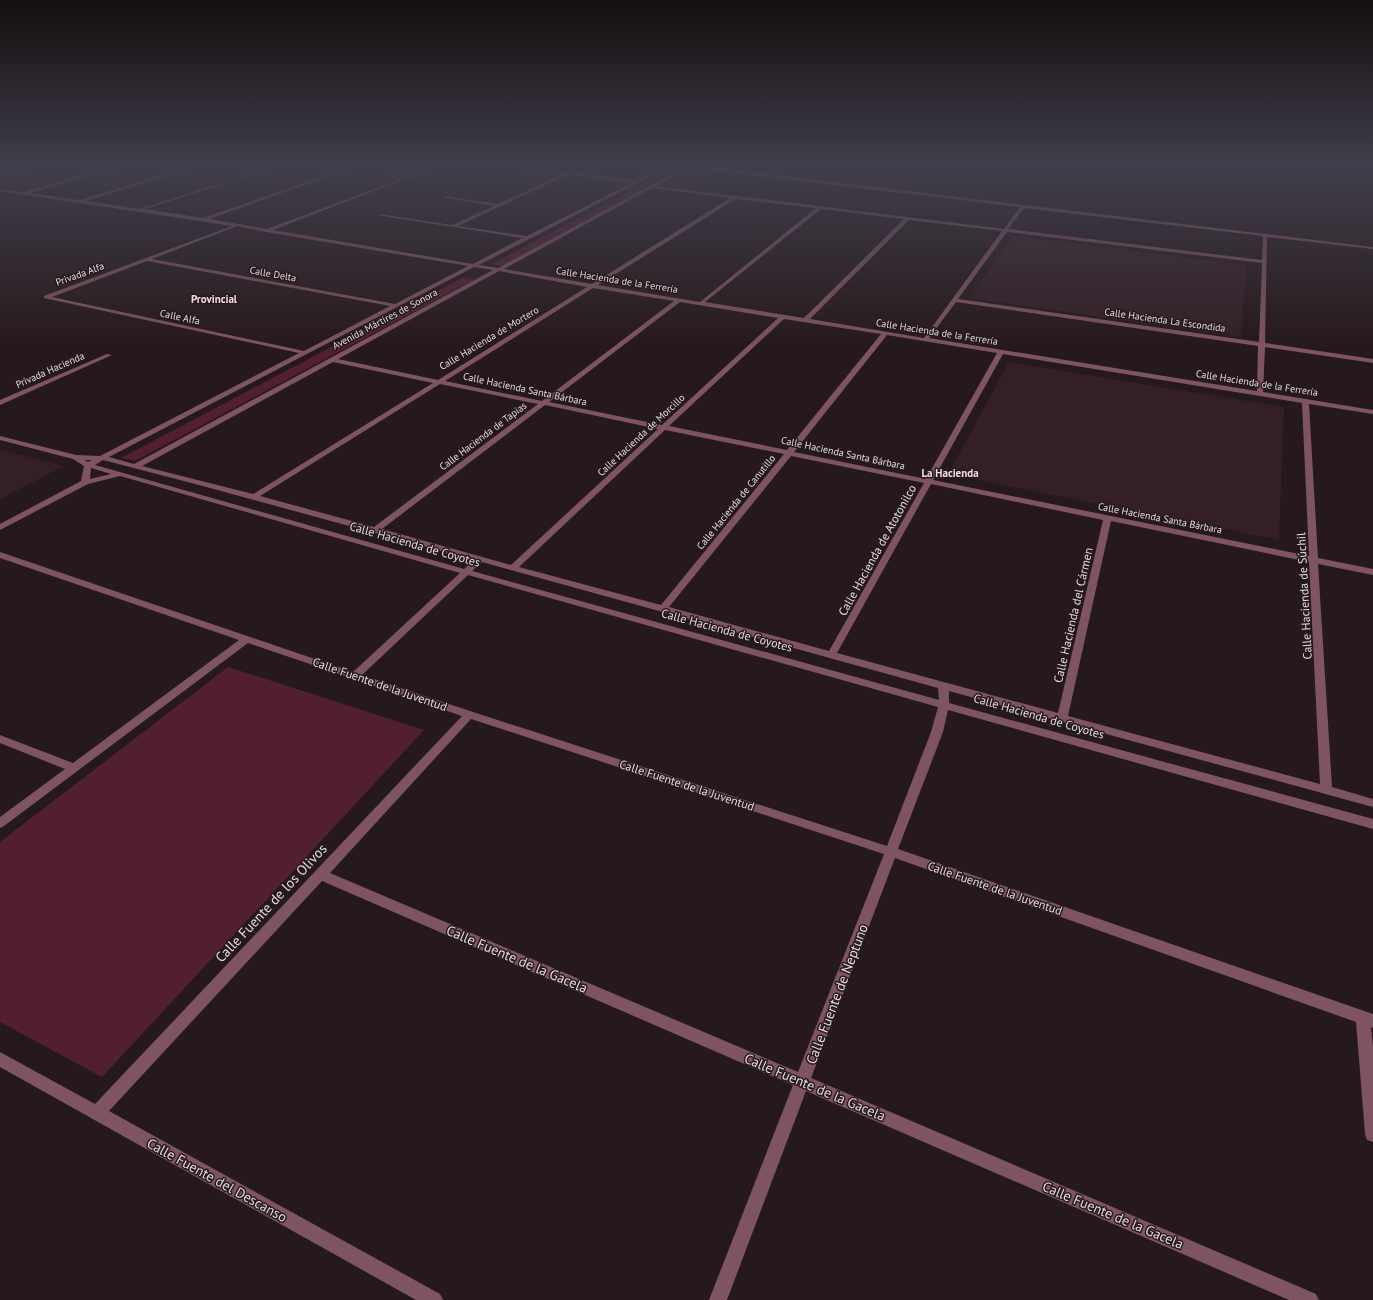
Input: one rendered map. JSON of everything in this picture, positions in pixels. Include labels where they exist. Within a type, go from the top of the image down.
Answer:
[{"type":"street","name":"Calle Hacienda de la Ferrería","points":[[236,226],[700,304],[1373,412]]},
{"type":"street","name":"Privada Alfa","points":[[49,298],[46,297],[236,226]]},
{"type":"street","points":[[266,231],[280,226]]},
{"type":"street","points":[[453,226],[529,238]]},
{"type":"street","name":"Avenida Mártires de Sonora","points":[[88,465],[553,226]]},
{"type":"street","name":"Avenida Mártires de Sonora","points":[[0,527],[85,482],[121,474],[580,226]]},
{"type":"street","name":"Calle Hacienda de Mortero","points":[[254,496],[689,226]]},
{"type":"street","points":[[700,304],[797,226]]},
{"type":"street","points":[[805,321],[900,226]]},
{"type":"street","points":[[961,226],[1264,262]]},
{"type":"street","points":[[925,340],[1009,226]]},
{"type":"street","points":[[1187,226],[1373,248]]},
{"type":"street","points":[[1260,394],[1265,235]]},
{"type":"street","name":"Calle Delta","points":[[145,259],[398,306]]},
{"type":"street","name":"Calle Alfa","points":[[49,298],[308,352]]},
{"type":"street","name":"Calle Hacienda de Tapias","points":[[376,530],[679,300]]},
{"type":"street","name":"Calle Hacienda La Escondida","points":[[955,300],[1373,361]]},
{"type":"street","name":"Calle Hacienda de Morcillo","points":[[513,568],[782,317]]},
{"type":"street","name":"Calle Hacienda de Canutillo","points":[[663,609],[885,334]]},
{"type":"street","name":"Calle Hacienda de Atotonilco","points":[[832,654],[1001,352]]},
{"type":"street","name":"Privada Hacienda","points":[[0,403],[109,355]]},
{"type":"street","name":"Calle Hacienda Santa Bárbara","points":[[332,360],[1373,572]]},
{"type":"street","name":"Calle Hacienda de Súchil","points":[[1305,401],[1326,790]]},
{"type":"street","name":"Calle Hacienda de Coyotes","points":[[0,438],[76,457],[102,458],[254,496],[1373,803]]},
{"type":"street","name":"Calle Hacienda de Coyotes","points":[[76,457],[88,465],[466,572],[1373,824]]},
{"type":"street","points":[[85,482],[88,465]]},
{"type":"street","name":"Calle Hacienda del Cármen","points":[[1062,718],[1108,518]]},
{"type":"street","name":"Calle Fuente de la Juventud","points":[[0,555],[469,715],[892,852],[1368,1019]]},
{"type":"street","points":[[354,676],[480,559]]},
{"type":"street","points":[[0,823],[247,639]]},
{"type":"street","name":"Calle Fuente de Neptuno","points":[[718,1300],[937,732],[944,704],[943,685]]},
{"type":"street","name":"Calle Fuente de los Olivos","points":[[96,1113],[469,715]]},
{"type":"street","points":[[0,739],[74,768]]},
{"type":"street","name":"Calle Fuente de la Gacela","points":[[320,874],[1310,1300]]},
{"type":"street","points":[[1368,1019],[1373,1134]]},
{"type":"street","name":"Calle Fuente del Descanso","points":[[0,1059],[434,1300]]},
{"type":"shaded area","points":[[564,226],[578,226],[503,266],[491,264]]},
{"type":"shaded area","points":[[1013,236],[1247,265],[1241,337],[969,298]]},
{"type":"shaded area","points":[[464,277],[475,279],[135,461],[121,458]]},
{"type":"shaded area","points":[[1009,362],[1284,407],[1279,540],[948,474]]},
{"type":"shaded area","points":[[0,449],[64,466],[0,499]]},
{"type":"shaded area","points":[[228,667],[424,730],[102,1077],[0,1022],[0,842]]},
{"type":"district","name":"Provincial","points":[[214,299]]},
{"type":"district","name":"La Hacienda","points":[[950,473]]}]
